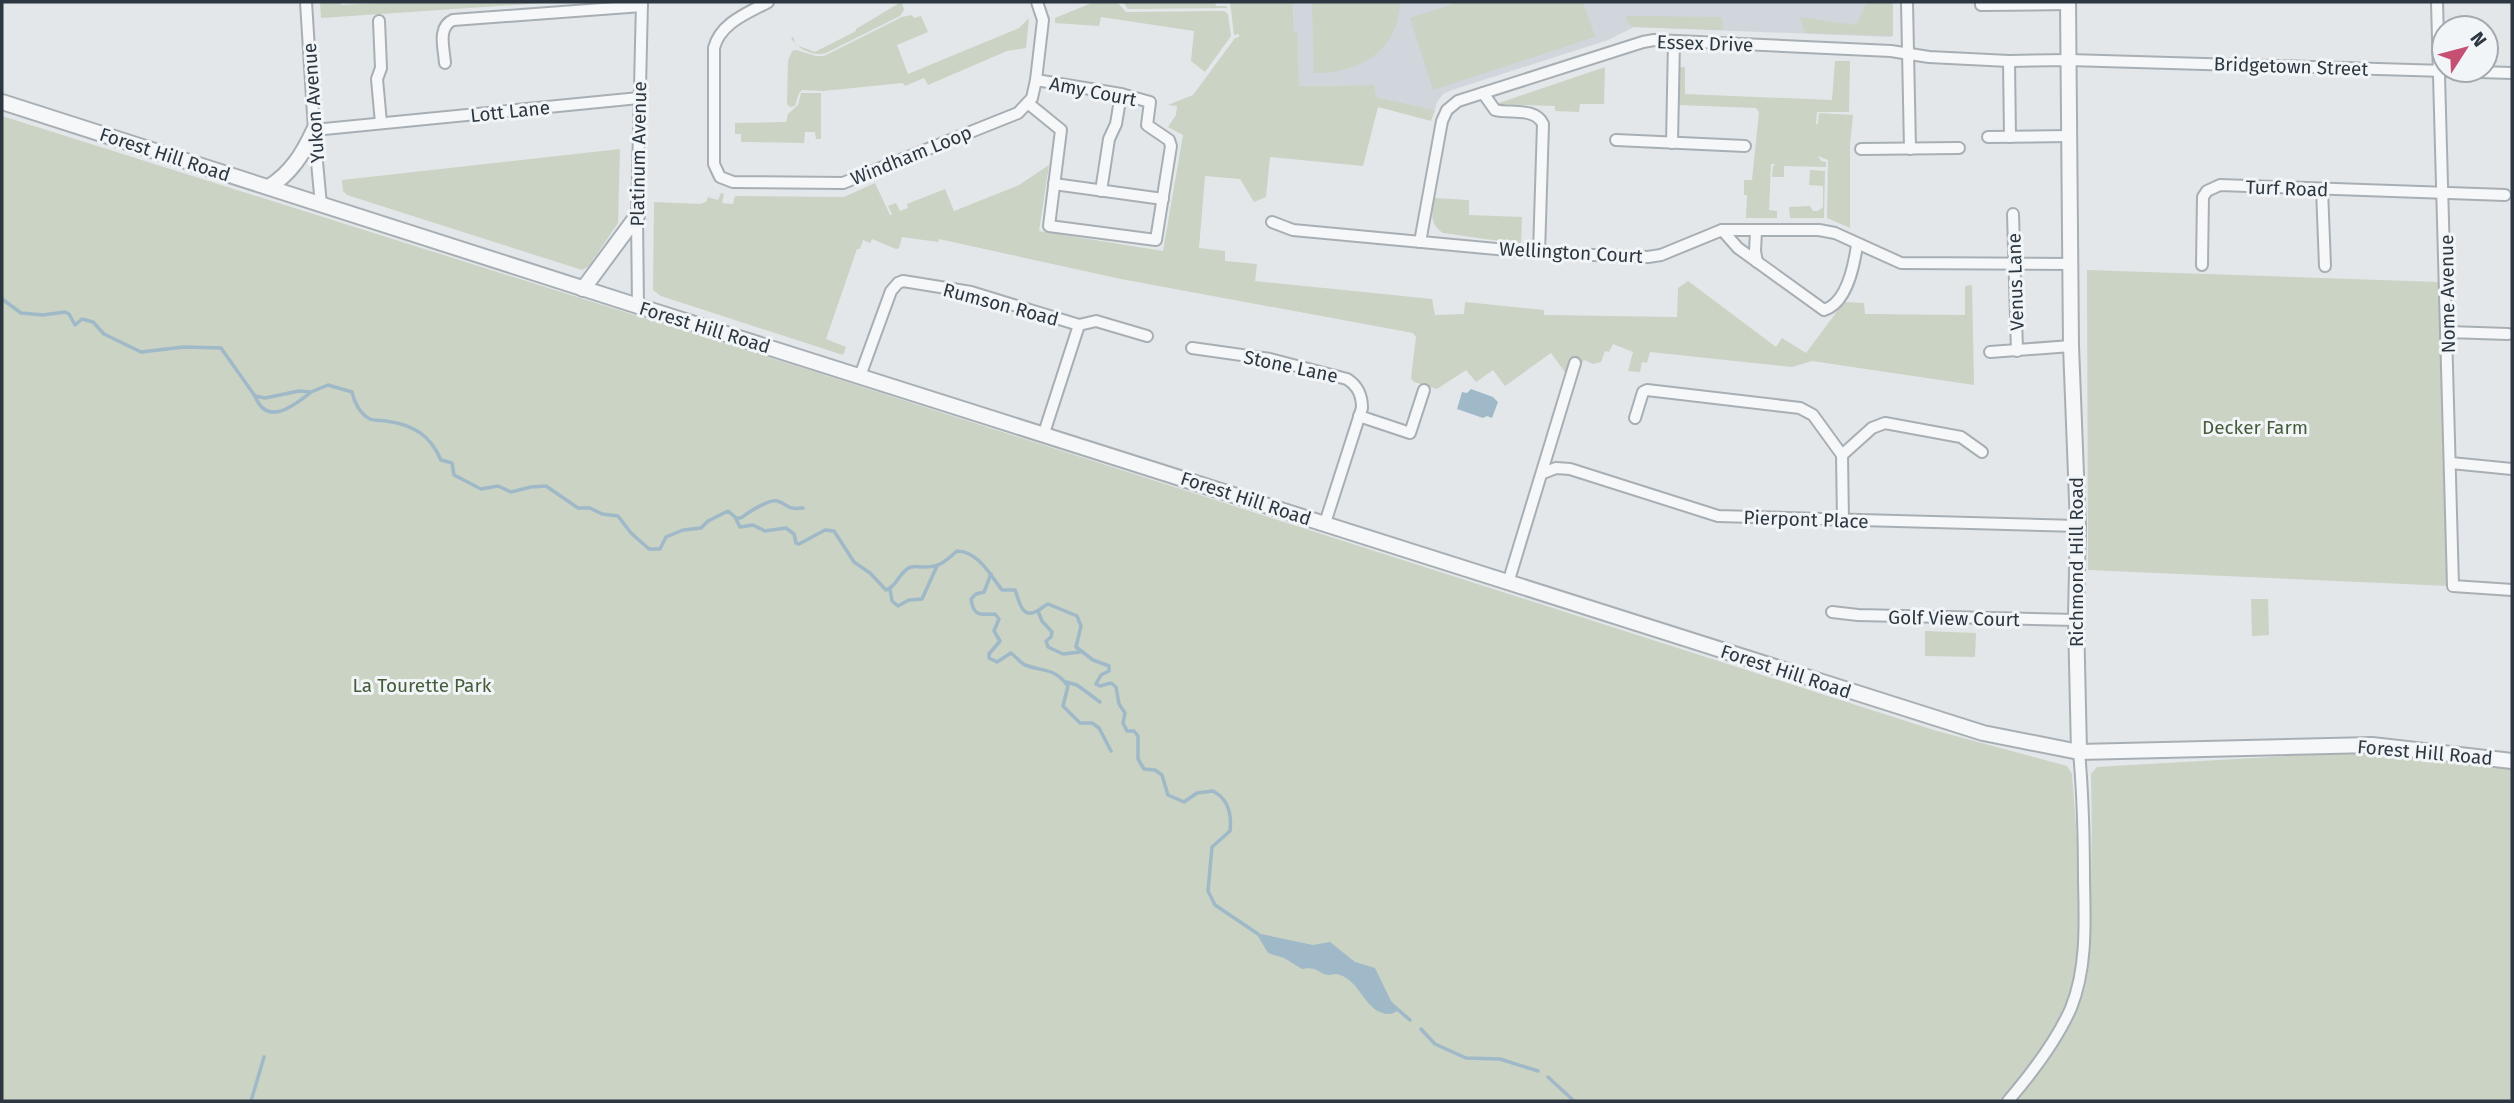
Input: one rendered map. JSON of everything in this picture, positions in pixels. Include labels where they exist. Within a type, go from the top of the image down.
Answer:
[{"type":"street","name":"Yukon Avenue","points":[[306,2],[321,205]]},
{"type":"street","name":"Windham Loop","points":[[768,2],[732,22],[716,42],[714,164],[720,177],[726,181],[843,183],[1018,113],[1029,104]]},
{"type":"street","points":[[1037,2],[1043,20],[1037,80],[1029,104],[1061,130],[1049,226],[1154,241],[1157,238],[1163,199],[1055,184]]},
{"type":"street","points":[[1907,2],[1910,149]]},
{"type":"street","points":[[1981,2],[1981,5],[2068,3]]},
{"type":"street","name":"Richmond Hill Road","points":[[2008,1101],[2040,1061],[2071,1007],[2079,980],[2083,949],[2076,620],[2078,526],[2071,346],[2068,3]]},
{"type":"street","points":[[445,63],[443,30],[446,23],[453,20],[642,4]]},
{"type":"street","name":"Platinum Avenue","points":[[638,306],[637,216],[642,4]]},
{"type":"street","points":[[379,20],[381,68],[377,79],[381,123]]},
{"type":"street","name":"Essex Drive","points":[[1420,242],[1444,115],[1450,107],[1458,101],[1626,46],[1654,40],[2009,61],[2069,60]]},
{"type":"street","points":[[1672,143],[1674,41]]},
{"type":"street","name":"Bridgetown Street","points":[[2069,60],[2430,71]]},
{"type":"street","points":[[2009,61],[2010,137]]},
{"type":"street","name":"Amy Court","points":[[1037,80],[1121,94],[1150,102],[1147,125],[1169,140],[1171,146],[1163,199]]},
{"type":"street","name":"Nome Avenue","points":[[2439,84],[2448,332],[2453,586],[2512,590]]},
{"type":"street","points":[[1483,93],[1495,110],[1533,114],[1541,119],[1543,124],[1539,253]]},
{"type":"street","points":[[1101,191],[1109,139],[1116,124],[1121,94]]},
{"type":"street","name":"Lott Lane","points":[[314,131],[639,98]]},
{"type":"street","name":"Forest Hill Road","points":[[2,102],[1983,733],[2079,752],[2372,744],[2512,761]]},
{"type":"street","points":[[269,187],[282,179],[295,165],[314,131]]},
{"type":"street","points":[[1988,137],[2070,136]]},
{"type":"street","points":[[1616,140],[1745,146]]},
{"type":"street","points":[[1861,149],[1959,149]]},
{"type":"street","name":"Turf Road","points":[[2202,265],[2201,204],[2207,191],[2220,185],[2505,195]]},
{"type":"street","points":[[2322,189],[2325,266]]},
{"type":"street","name":"Venus Lane","points":[[2013,214],[2017,351]]},
{"type":"street","points":[[583,289],[637,216]]},
{"type":"street","name":"Wellington Court","points":[[1272,222],[1293,230],[1420,242],[1539,253],[1648,257],[1661,255],[1723,230],[1827,230],[1902,263],[2071,264]]},
{"type":"street","points":[[1723,230],[1738,248],[1826,310],[1851,280],[1857,245]]},
{"type":"street","points":[[1756,231],[1757,262]]},
{"type":"street","name":"Rumson Road","points":[[860,376],[891,292],[902,281],[971,292],[1079,325],[1096,321],[1147,336]]},
{"type":"street","name":"Rumson Road","points":[[1044,433],[1079,325]]},
{"type":"street","points":[[2448,332],[2508,334]]},
{"type":"street","name":"Venus Lane","points":[[1990,352],[2071,346]]},
{"type":"street","name":"Stone Lane","points":[[1192,348],[1270,359],[1347,379],[1354,384],[1362,399],[1359,416],[1325,523]]},
{"type":"street","points":[[1508,583],[1575,363]]},
{"type":"street","points":[[1359,416],[1410,433],[1424,390]]},
{"type":"street","points":[[1635,418],[1643,392],[1647,390],[1800,408],[1813,415],[1842,455],[1843,520]]},
{"type":"street","points":[[1842,455],[1872,428],[1885,423],[1961,437],[1982,452]]},
{"type":"street","points":[[2451,463],[2512,469]]},
{"type":"street","name":"Pierpont Place","points":[[1543,473],[1556,468],[1570,469],[1718,516],[2078,526]]},
{"type":"street","name":"Golf View Court","points":[[1832,612],[1858,615],[2076,620]]},
{"type":"shaded area","points":[[1293,2],[1890,2],[1891,37],[1634,27],[1608,40],[1452,90],[1443,94],[1435,110],[1375,97],[1373,85],[1299,86],[1298,34],[1294,33]]},
{"type":"green space","points":[[320,2],[340,2],[341,5],[397,2],[559,2],[321,18]]},
{"type":"green space","points":[[902,2],[904,10],[900,16],[826,53],[811,53],[797,45],[815,52],[856,31]]},
{"type":"green space","points":[[1094,2],[1117,2],[1126,12],[1224,11],[1228,14],[1231,36],[1205,72],[1191,61],[1194,31],[1101,17],[1099,26],[1055,23],[1055,18]]},
{"type":"green space","points":[[1123,2],[1215,2],[1216,6],[1227,8],[1128,9]]},
{"type":"green space","points":[[1230,2],[1293,2],[1294,33],[1298,33],[1299,86],[1374,85],[1376,97],[1435,110],[1431,121],[1378,107],[1363,166],[1270,157],[1266,197],[1254,202],[1240,179],[1205,176],[1199,248],[1225,251],[1225,261],[1257,264],[1255,281],[1432,299],[1435,315],[1464,314],[1465,302],[1544,310],[1544,315],[1677,317],[1678,288],[1688,281],[1776,347],[1782,338],[1806,353],[1844,302],[1864,303],[1865,314],[1965,315],[1965,286],[1972,285],[1974,385],[1812,361],[1792,367],[1650,352],[1647,363],[1642,362],[1640,372],[1628,371],[1633,352],[1613,344],[1609,352],[1605,351],[1601,362],[1593,364],[1584,360],[1581,364],[1572,360],[1567,375],[1551,353],[1505,386],[1493,370],[1476,382],[1466,370],[1437,389],[1414,382],[1411,378],[1416,337],[1413,333],[1121,279],[939,239],[938,242],[902,237],[899,248],[896,249],[872,239],[870,243],[863,240],[860,249],[857,249],[826,339],[846,347],[843,355],[661,296],[653,290],[654,202],[700,204],[706,202],[708,197],[718,200],[721,193],[724,194],[722,203],[733,204],[735,196],[844,197],[875,183],[890,215],[892,214],[888,206],[896,203],[900,211],[908,208],[907,204],[945,189],[954,211],[1019,185],[1049,165],[1039,231],[1163,251],[1183,135],[1168,127],[1176,115],[1177,106],[1168,105],[1193,95],[1235,38],[1239,37],[1239,34],[1234,35]]},
{"type":"green space","points":[[1312,2],[1400,2],[1398,19],[1392,33],[1374,56],[1346,69],[1314,73]]},
{"type":"green space","points":[[1460,2],[1583,2],[1595,37],[1433,90],[1410,18]]},
{"type":"green space","points":[[1867,2],[1893,2],[1893,36],[1805,33],[1800,17],[1856,25]]},
{"type":"green space","points":[[912,15],[914,18],[921,16],[928,32],[897,45],[908,74],[1019,28],[1029,18],[1026,48],[1007,51],[928,85],[924,78],[905,86],[903,83],[823,91],[802,90],[795,106],[790,107],[787,104],[788,61],[792,51],[824,56],[902,17]]},
{"type":"green space","points":[[1626,16],[1722,17],[1723,30],[1632,27]]},
{"type":"green space","points":[[1835,61],[1850,61],[1849,112],[1817,112],[1816,124],[1819,113],[1853,115],[1850,144],[1850,228],[1827,218],[1828,160],[1818,156],[1821,161],[1826,162],[1826,167],[1784,166],[1784,177],[1772,177],[1773,166],[1776,164],[1771,164],[1769,210],[1777,211],[1777,218],[1746,218],[1747,195],[1744,195],[1744,180],[1752,180],[1759,112],[1756,108],[1679,105],[1680,67],[1685,67],[1685,94],[1832,100]]},
{"type":"green space","points":[[1605,67],[1604,104],[1580,104],[1579,112],[1555,111],[1555,106],[1496,104]]},
{"type":"green space","points":[[801,93],[821,93],[821,139],[816,139],[815,132],[805,132],[804,143],[741,142],[741,134],[735,134],[735,123],[786,122],[788,114],[798,105]]},
{"type":"green space","name":"La Tourette Park","points":[[2,116],[809,370],[1937,731],[2067,766],[2072,774],[2080,920],[2075,981],[2066,1009],[2041,1051],[2000,1101],[2,1101]]},
{"type":"green space","points":[[620,149],[618,223],[589,266],[582,270],[347,195],[343,191],[342,180]]},
{"type":"green space","points":[[1810,170],[1825,171],[1824,218],[1790,218],[1789,207],[1810,206],[1813,211],[1818,211],[1823,207],[1823,186],[1809,185]]},
{"type":"green space","points":[[1434,198],[1469,200],[1469,215],[1522,217],[1521,244],[1443,233],[1433,222]]},
{"type":"green space","name":"Decker Farm","points":[[2087,270],[2438,282],[2449,586],[2088,570]]},
{"type":"green space","points":[[2251,599],[2268,599],[2269,635],[2252,636]]},
{"type":"green space","points":[[1925,631],[1976,633],[1975,657],[1925,656]]},
{"type":"green space","points":[[2372,751],[2408,753],[2512,768],[2512,1101],[2015,1101],[2062,1040],[2085,987],[2090,939],[2091,774],[2097,767]]},
{"type":"water","points":[[1471,389],[1493,397],[1498,402],[1492,418],[1483,418],[1457,409],[1462,392],[1467,393]]},
{"type":"water","points":[[1256,933],[1313,945],[1330,942],[1355,962],[1375,968],[1391,1001],[1400,1010],[1391,1014],[1382,1013],[1369,1004],[1354,984],[1338,974],[1328,975],[1311,968],[1302,969],[1284,958],[1268,953]]},
{"type":"waterway","points":[[2,299],[21,313],[43,315],[65,312],[75,325],[82,319],[93,322],[104,334],[141,352],[184,347],[221,348],[255,396],[265,398],[299,391],[311,392],[328,385],[352,392],[358,407],[370,419],[396,423],[420,433],[432,444],[441,460],[452,463],[454,475],[481,489],[498,486],[511,492],[546,486],[578,508],[590,508],[602,514],[618,516],[631,533],[649,549],[660,549],[666,537],[683,530],[701,528],[708,521],[728,511],[740,527],[753,525],[765,531],[786,528],[794,534],[796,543],[799,544],[825,530],[834,531],[854,562],[870,573],[886,590],[911,567],[938,565],[957,551],[971,555],[983,565],[1002,590],[1015,590],[1027,613],[1037,611],[1048,604],[1077,616],[1081,626],[1076,647],[1093,660],[1109,666],[1109,671],[1101,675],[1096,684],[1100,686],[1111,683],[1116,687],[1119,704],[1125,713],[1123,723],[1127,731],[1134,731],[1138,736],[1138,759],[1144,769],[1155,770],[1162,775],[1168,795],[1184,802],[1197,793],[1213,791],[1222,798],[1229,813],[1230,831],[1212,847],[1208,891],[1215,905],[1258,934]]},
{"type":"waterway","points":[[255,396],[260,405],[273,412],[288,408],[310,393]]},
{"type":"waterway","points":[[736,518],[773,501],[793,508],[803,508]]},
{"type":"waterway","points":[[890,589],[892,601],[898,606],[909,600],[922,599],[937,566]]},
{"type":"waterway","points":[[991,574],[984,592],[971,599],[976,612],[995,614],[999,619],[994,631],[1000,641],[989,654],[989,658],[997,662],[1011,653],[1025,665],[1058,676],[1068,686],[1063,706],[1080,723],[1092,723],[1099,728],[1111,751]]},
{"type":"waterway","points":[[1038,611],[1042,621],[1052,632],[1046,641],[1048,647],[1063,654],[1080,652]]},
{"type":"waterway","points":[[1066,682],[1077,685],[1100,702]]},
{"type":"waterway","points":[[1395,1007],[1410,1020]]},
{"type":"waterway","points":[[1421,1029],[1435,1044],[1466,1058],[1500,1059],[1538,1071]]},
{"type":"waterway","points":[[251,1101],[264,1057]]},
{"type":"waterway","points":[[1548,1077],[1574,1101]]}]
